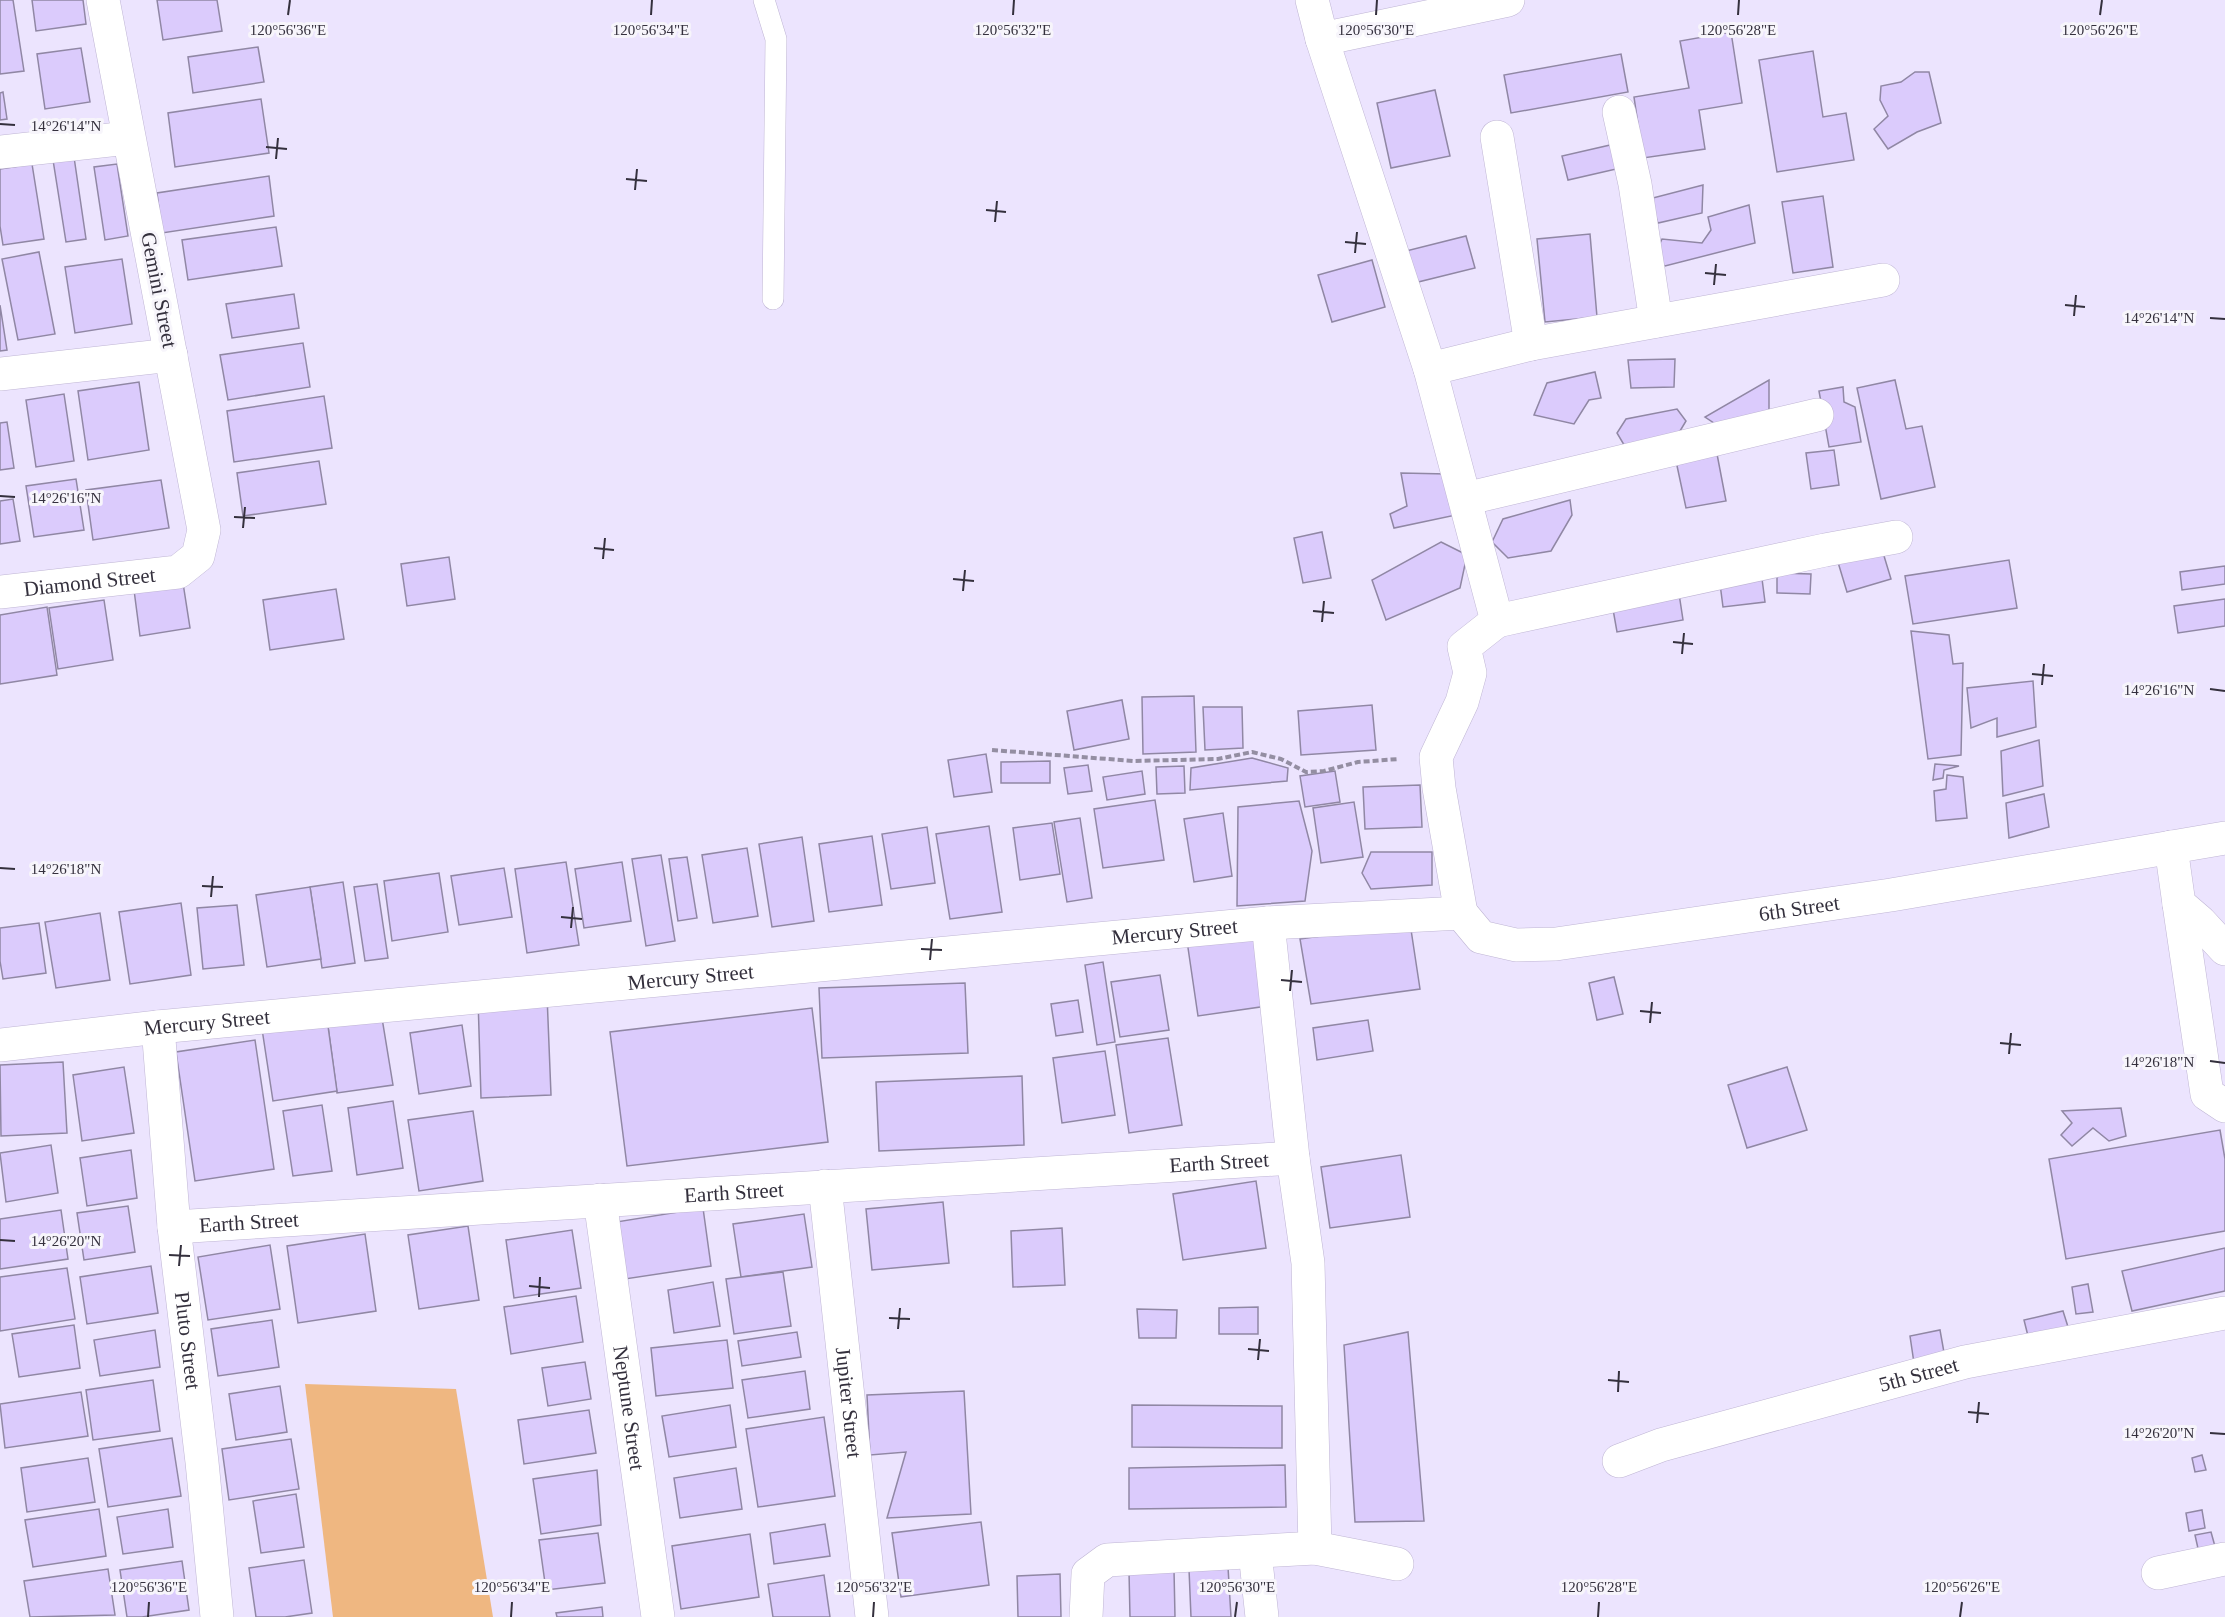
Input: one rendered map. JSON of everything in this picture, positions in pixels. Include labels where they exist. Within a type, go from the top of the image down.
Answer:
[{"type":"street","name":"Gemini Street","points":[[103,0],[204,530],[198,556],[178,572]]},
{"type":"street","points":[[1312,0],[1322,39],[1430,369],[1497,621]]},
{"type":"street","points":[[1322,39],[1508,0]]},
{"type":"street","points":[[1619,112],[1635,184],[1656,321]]},
{"type":"street","points":[[1497,136],[1531,344]]},
{"type":"street","points":[[0,152],[128,138]]},
{"type":"street","points":[[1430,369],[1531,344],[1882,280]]},
{"type":"street","points":[[0,374],[171,355]]},
{"type":"street","points":[[1465,499],[1816,416]]},
{"type":"street","points":[[1461,913],[1439,788],[1436,757],[1462,702],[1470,673],[1464,647],[1497,621],[1825,550],[1896,537]]},
{"type":"street","name":"Diamond Street","points":[[0,592],[178,572]]},
{"type":"street","name":"6th Street","points":[[1461,913],[1481,937],[1516,945],[1556,944],[1881,896],[2225,838]]},
{"type":"street","points":[[2171,848],[2207,1094],[2225,1106]]},
{"type":"street","points":[[2179,904],[2200,922],[2225,949]]},
{"type":"street","name":"Mercury Street","points":[[0,1045],[1268,923],[1461,913]]},
{"type":"street","points":[[1268,923],[1293,1158],[1308,1263],[1315,1548]]},
{"type":"street","name":"Pluto Street","points":[[158,1028],[174,1227],[202,1462],[217,1617]]},
{"type":"street","name":"Earth Street","points":[[174,1227],[1293,1158]]},
{"type":"street","name":"Jupiter Street","points":[[825,1186],[872,1617]]},
{"type":"street","name":"Neptune Street","points":[[600,1200],[658,1617]]},
{"type":"street","name":"5th Street","points":[[1619,1461],[1661,1445],[1965,1362],[2225,1313]]},
{"type":"street","points":[[1086,1617],[1088,1574],[1107,1560],[1315,1548],[1397,1564]]},
{"type":"street","points":[[1255,1552],[1262,1617]]},
{"type":"street","points":[[2158,1573],[2225,1559]]},
{"type":"lane","points":[[764,0],[776,39],[772,299]]},
{"type":"path","points":[[992,750],[1133,761],[1218,759],[1252,752],[1281,759],[1306,772],[1324,771],[1358,762],[1436,757]]},
{"type":"shaded area","points":[[305,1384],[456,1389],[493,1617],[333,1617]]},
{"type":"building","points":[[0,0],[13,0],[24,71],[0,74]]},
{"type":"building","points":[[32,0],[83,0],[86,24],[36,31]]},
{"type":"building","points":[[157,0],[217,0],[222,31],[163,40]]},
{"type":"building","points":[[1731,32],[1742,103],[1699,110],[1705,149],[1643,158],[1634,97],[1689,88],[1680,41]]},
{"type":"building","points":[[258,47],[264,82],[193,93],[188,57]]},
{"type":"building","points":[[81,48],[90,102],[45,109],[37,54]]},
{"type":"building","points":[[1813,51],[1823,117],[1846,113],[1854,160],[1777,172],[1759,60]]},
{"type":"building","points":[[1621,54],[1628,92],[1511,113],[1504,75]]},
{"type":"building","points":[[1915,72],[1929,72],[1941,123],[1917,132],[1888,149],[1874,129],[1888,116],[1880,100],[1881,86],[1901,82]]},
{"type":"building","points":[[1435,90],[1450,156],[1391,168],[1377,103]]},
{"type":"building","points":[[3,92],[7,119],[0,120],[0,93]]},
{"type":"building","points":[[261,99],[269,153],[175,167],[168,113]]},
{"type":"building","points":[[1619,143],[1625,167],[1568,180],[1562,156]]},
{"type":"building","points":[[74,157],[86,239],[66,242],[53,160]]},
{"type":"building","points":[[32,164],[44,239],[3,245],[0,226],[0,169]]},
{"type":"building","points":[[117,164],[128,236],[105,240],[94,167]]},
{"type":"building","points":[[269,176],[274,216],[162,233],[157,193]]},
{"type":"building","points":[[1703,185],[1702,213],[1658,223],[1649,199]]},
{"type":"building","points":[[1823,196],[1833,267],[1793,273],[1782,202]]},
{"type":"building","points":[[1749,205],[1755,243],[1665,266],[1652,261],[1662,239],[1702,243],[1711,230],[1708,217]]},
{"type":"building","points":[[276,227],[282,266],[188,280],[182,240]]},
{"type":"building","points":[[1590,234],[1597,317],[1545,322],[1537,239]]},
{"type":"building","points":[[1466,236],[1475,268],[1414,283],[1406,251]]},
{"type":"building","points":[[39,252],[55,334],[18,340],[2,259]]},
{"type":"building","points":[[122,259],[132,324],[75,333],[65,267]]},
{"type":"building","points":[[1372,260],[1385,307],[1332,322],[1318,275]]},
{"type":"building","points":[[294,294],[299,328],[232,338],[226,304]]},
{"type":"building","points":[[0,305],[7,350],[0,351]]},
{"type":"building","points":[[303,343],[310,387],[228,400],[220,355]]},
{"type":"building","points":[[1675,359],[1674,387],[1631,388],[1628,360]]},
{"type":"building","points":[[1595,372],[1601,398],[1589,400],[1574,424],[1534,415],[1547,383]]},
{"type":"building","points":[[1769,380],[1769,423],[1726,431],[1705,417]]},
{"type":"building","points":[[1895,380],[1906,429],[1922,426],[1935,487],[1881,499],[1857,388]]},
{"type":"building","points":[[139,382],[149,450],[88,460],[78,391]]},
{"type":"building","points":[[1843,387],[1844,402],[1855,407],[1861,442],[1829,447],[1819,391]]},
{"type":"building","points":[[64,394],[74,461],[36,467],[26,400]]},
{"type":"building","points":[[324,396],[332,448],[234,462],[227,411]]},
{"type":"building","points":[[1677,409],[1686,421],[1674,441],[1630,455],[1617,433],[1626,419]]},
{"type":"building","points":[[7,422],[14,468],[0,470],[0,423]]},
{"type":"building","points":[[1834,450],[1839,485],[1811,489],[1806,453]]},
{"type":"building","points":[[1717,454],[1726,501],[1686,508],[1676,461]]},
{"type":"building","points":[[319,461],[326,504],[243,516],[237,473]]},
{"type":"building","points":[[1401,473],[1447,474],[1456,515],[1394,528],[1390,514],[1407,506]]},
{"type":"building","points":[[76,479],[84,530],[34,537],[26,486]]},
{"type":"building","points":[[161,480],[169,528],[93,540],[86,490]]},
{"type":"building","points":[[13,499],[20,541],[0,544],[0,501]]},
{"type":"building","points":[[1570,500],[1572,515],[1551,551],[1508,558],[1492,542],[1503,519]]},
{"type":"building","points":[[1322,532],[1331,578],[1303,583],[1294,538]]},
{"type":"building","points":[[1441,542],[1467,555],[1460,588],[1386,620],[1372,580]]},
{"type":"building","points":[[1881,546],[1891,579],[1847,592],[1837,559]]},
{"type":"building","points":[[449,557],[455,599],[407,606],[401,564]]},
{"type":"building","points":[[2009,560],[2017,608],[1913,624],[1905,576]]},
{"type":"building","points":[[2225,566],[2225,584],[2182,590],[2180,572]]},
{"type":"building","points":[[1761,571],[1765,602],[1723,607],[1719,576]]},
{"type":"building","points":[[1777,573],[1811,574],[1810,594],[1777,593]]},
{"type":"building","points":[[183,583],[190,628],[140,636],[134,590]]},
{"type":"building","points":[[1678,587],[1683,620],[1617,632],[1611,598]]},
{"type":"building","points":[[336,589],[344,639],[270,650],[263,600]]},
{"type":"building","points":[[2225,599],[2225,626],[2178,633],[2174,606]]},
{"type":"building","points":[[104,600],[113,660],[58,669],[49,608]]},
{"type":"building","points":[[47,607],[57,675],[0,684],[0,615]]},
{"type":"building","points":[[1911,631],[1949,635],[1953,664],[1963,663],[1961,755],[1928,759]]},
{"type":"building","points":[[2033,681],[2036,727],[1997,737],[1997,718],[1971,728],[1967,688]]},
{"type":"building","points":[[1194,696],[1196,752],[1143,754],[1142,697]]},
{"type":"building","points":[[1122,700],[1129,739],[1074,750],[1067,711]]},
{"type":"building","points":[[1372,705],[1376,750],[1301,755],[1298,711]]},
{"type":"building","points":[[1203,707],[1242,707],[1243,748],[1205,750]]},
{"type":"building","points":[[2039,740],[2043,786],[2003,796],[2001,751]]},
{"type":"building","points":[[986,754],[992,792],[954,797],[948,760]]},
{"type":"building","points":[[1252,758],[1288,768],[1287,781],[1190,790],[1191,768]]},
{"type":"building","points":[[1050,761],[1050,783],[1001,783],[1001,762]]},
{"type":"building","points":[[1935,764],[1959,766],[1944,770],[1943,778],[1933,780]]},
{"type":"building","points":[[1088,765],[1092,791],[1068,794],[1064,768]]},
{"type":"building","points":[[1184,766],[1185,793],[1157,794],[1156,767]]},
{"type":"building","points":[[1142,771],[1145,794],[1107,800],[1103,777]]},
{"type":"building","points":[[1335,771],[1340,802],[1305,807],[1300,776]]},
{"type":"building","points":[[1947,775],[1963,777],[1967,818],[1936,821],[1934,791],[1946,789]]},
{"type":"building","points":[[1420,785],[1422,827],[1365,829],[1363,787]]},
{"type":"building","points":[[2044,794],[2049,827],[2009,838],[2006,803]]},
{"type":"building","points":[[1155,800],[1164,860],[1103,868],[1094,809]]},
{"type":"building","points":[[1299,801],[1312,851],[1305,901],[1237,906],[1238,807]]},
{"type":"building","points":[[1354,802],[1363,857],[1321,863],[1313,808]]},
{"type":"building","points":[[1223,813],[1232,876],[1194,882],[1184,819]]},
{"type":"building","points":[[1080,818],[1092,898],[1067,902],[1054,822]]},
{"type":"building","points":[[1052,823],[1060,874],[1020,880],[1013,828]]},
{"type":"building","points":[[989,826],[1002,912],[950,919],[936,834]]},
{"type":"building","points":[[927,827],[935,883],[891,889],[882,834]]},
{"type":"building","points":[[872,836],[882,905],[829,912],[819,844]]},
{"type":"building","points":[[802,837],[814,921],[772,927],[759,844]]},
{"type":"building","points":[[747,848],[758,916],[713,923],[702,855]]},
{"type":"building","points":[[1371,852],[1432,852],[1432,885],[1371,889],[1362,873]]},
{"type":"building","points":[[661,855],[675,941],[646,946],[632,859]]},
{"type":"building","points":[[687,857],[697,918],[678,921],[669,859]]},
{"type":"building","points":[[566,862],[579,945],[527,953],[515,869]]},
{"type":"building","points":[[622,862],[631,921],[584,928],[575,869]]},
{"type":"building","points":[[504,868],[512,917],[459,925],[451,876]]},
{"type":"building","points":[[439,873],[448,932],[392,941],[384,881]]},
{"type":"building","points":[[343,882],[355,963],[322,968],[310,887]]},
{"type":"building","points":[[377,884],[388,958],[365,961],[354,887]]},
{"type":"building","points":[[310,887],[321,959],[267,967],[256,895]]},
{"type":"building","points":[[181,903],[191,975],[130,984],[119,912]]},
{"type":"building","points":[[237,905],[244,965],[203,969],[197,908]]},
{"type":"building","points":[[100,913],[110,980],[56,988],[45,922]]},
{"type":"building","points":[[39,923],[46,973],[3,979],[0,961],[0,928]]},
{"type":"building","points":[[1410,923],[1420,989],[1311,1004],[1300,939]]},
{"type":"building","points":[[1255,931],[1267,1006],[1198,1016],[1187,941]]},
{"type":"building","points":[[1103,962],[1115,1042],[1097,1045],[1085,965]]},
{"type":"building","points":[[1160,975],[1169,1030],[1120,1037],[1111,982]]},
{"type":"building","points":[[1614,977],[1623,1014],[1597,1020],[1589,983]]},
{"type":"building","points":[[965,983],[968,1053],[822,1058],[819,988]]},
{"type":"building","points":[[547,995],[551,1095],[481,1098],[478,998]]},
{"type":"building","points":[[1078,1000],[1083,1032],[1056,1036],[1051,1004]]},
{"type":"building","points":[[812,1008],[828,1142],[627,1166],[610,1032]]},
{"type":"building","points":[[381,1012],[393,1085],[337,1093],[327,1019]]},
{"type":"building","points":[[327,1019],[337,1091],[273,1101],[262,1029]]},
{"type":"building","points":[[1368,1020],[1373,1051],[1317,1060],[1313,1028]]},
{"type":"building","points":[[462,1025],[471,1086],[419,1094],[410,1033]]},
{"type":"building","points":[[1168,1038],[1182,1125],[1129,1133],[1116,1045]]},
{"type":"building","points":[[255,1040],[274,1169],[195,1181],[176,1052]]},
{"type":"building","points":[[1105,1051],[1115,1115],[1062,1123],[1053,1058]]},
{"type":"building","points":[[63,1062],[67,1133],[1,1136],[0,1065]]},
{"type":"building","points":[[124,1067],[134,1133],[82,1141],[73,1075]]},
{"type":"building","points":[[1787,1067],[1807,1130],[1747,1148],[1728,1085]]},
{"type":"building","points":[[1022,1076],[1024,1145],[879,1151],[876,1082]]},
{"type":"building","points":[[393,1101],[403,1168],[357,1175],[348,1108]]},
{"type":"building","points":[[322,1105],[332,1171],[293,1176],[283,1111]]},
{"type":"building","points":[[2121,1108],[2126,1136],[2109,1141],[2093,1128],[2072,1146],[2061,1135],[2072,1123],[2062,1111]]},
{"type":"building","points":[[473,1111],[483,1181],[419,1191],[408,1120]]},
{"type":"building","points":[[2220,1130],[2225,1159],[2225,1231],[2066,1259],[2049,1159]]},
{"type":"building","points":[[51,1145],[58,1193],[6,1202],[0,1153]]},
{"type":"building","points":[[131,1150],[137,1198],[87,1206],[80,1158]]},
{"type":"building","points":[[1401,1155],[1410,1217],[1330,1228],[1321,1167]]},
{"type":"building","points":[[1256,1181],[1266,1248],[1183,1260],[1173,1194]]},
{"type":"building","points":[[943,1202],[949,1263],[872,1270],[866,1209]]},
{"type":"building","points":[[128,1206],[135,1252],[84,1260],[77,1213]]},
{"type":"building","points":[[703,1208],[711,1266],[625,1279],[616,1222]]},
{"type":"building","points":[[61,1210],[68,1259],[0,1269],[0,1219]]},
{"type":"building","points":[[804,1214],[812,1267],[741,1277],[733,1224]]},
{"type":"building","points":[[468,1226],[479,1300],[419,1309],[408,1235]]},
{"type":"building","points":[[1062,1228],[1065,1285],[1013,1287],[1011,1231]]},
{"type":"building","points":[[572,1230],[581,1288],[514,1298],[506,1240]]},
{"type":"building","points":[[365,1234],[376,1311],[298,1323],[287,1246]]},
{"type":"building","points":[[270,1245],[280,1309],[208,1320],[198,1257]]},
{"type":"building","points":[[2225,1248],[2225,1291],[2132,1311],[2122,1271]]},
{"type":"building","points":[[151,1266],[158,1313],[87,1324],[80,1277]]},
{"type":"building","points":[[67,1268],[75,1319],[0,1331],[0,1277]]},
{"type":"building","points":[[783,1272],[791,1326],[734,1334],[726,1279]]},
{"type":"building","points":[[713,1282],[720,1326],[674,1333],[668,1290]]},
{"type":"building","points":[[2088,1284],[2093,1312],[2076,1314],[2072,1287]]},
{"type":"building","points":[[576,1296],[583,1342],[511,1354],[504,1307]]},
{"type":"building","points":[[1258,1307],[1258,1334],[1219,1334],[1219,1308]]},
{"type":"building","points":[[1137,1309],[1177,1310],[1176,1338],[1139,1338]]},
{"type":"building","points":[[2063,1311],[2069,1330],[2029,1340],[2024,1320]]},
{"type":"building","points":[[272,1320],[279,1367],[218,1376],[211,1329]]},
{"type":"building","points":[[74,1325],[80,1368],[19,1377],[12,1334]]},
{"type":"building","points":[[155,1330],[160,1367],[100,1376],[94,1340]]},
{"type":"building","points":[[1940,1330],[1945,1358],[1914,1363],[1910,1336]]},
{"type":"building","points":[[797,1332],[801,1357],[742,1366],[738,1341]]},
{"type":"building","points":[[1408,1332],[1424,1521],[1355,1522],[1344,1345]]},
{"type":"building","points":[[727,1340],[733,1388],[656,1396],[651,1348]]},
{"type":"building","points":[[585,1362],[591,1399],[548,1406],[542,1368]]},
{"type":"building","points":[[805,1371],[810,1409],[748,1418],[742,1380]]},
{"type":"building","points":[[153,1380],[160,1431],[93,1440],[86,1390]]},
{"type":"building","points":[[280,1386],[287,1432],[236,1440],[229,1394]]},
{"type":"building","points":[[964,1391],[971,1514],[887,1518],[906,1452],[870,1455],[867,1395]]},
{"type":"building","points":[[81,1392],[88,1436],[5,1448],[0,1404]]},
{"type":"building","points":[[730,1405],[736,1447],[669,1457],[662,1416]]},
{"type":"building","points":[[1132,1405],[1282,1406],[1282,1448],[1132,1447]]},
{"type":"building","points":[[589,1410],[596,1453],[524,1464],[518,1420]]},
{"type":"building","points":[[824,1417],[835,1496],[758,1507],[746,1429]]},
{"type":"building","points":[[172,1438],[181,1496],[108,1507],[99,1449]]},
{"type":"building","points":[[291,1439],[299,1489],[229,1500],[222,1449]]},
{"type":"building","points":[[2202,1455],[2206,1470],[2195,1472],[2192,1458]]},
{"type":"building","points":[[88,1458],[95,1502],[27,1512],[21,1468]]},
{"type":"building","points":[[1285,1465],[1286,1507],[1129,1509],[1129,1468]]},
{"type":"building","points":[[736,1468],[742,1509],[680,1518],[674,1478]]},
{"type":"building","points":[[597,1470],[601,1525],[541,1534],[533,1479]]},
{"type":"building","points":[[296,1494],[304,1547],[261,1553],[253,1501]]},
{"type":"building","points":[[99,1509],[106,1556],[33,1567],[25,1520]]},
{"type":"building","points":[[168,1509],[173,1547],[123,1554],[117,1517]]},
{"type":"building","points":[[2202,1510],[2205,1528],[2189,1531],[2186,1513]]},
{"type":"building","points":[[981,1522],[989,1585],[901,1597],[892,1533]]},
{"type":"building","points":[[825,1524],[830,1556],[774,1564],[770,1533]]},
{"type":"building","points":[[2211,1532],[2216,1550],[2199,1553],[2195,1535]]},
{"type":"building","points":[[598,1533],[605,1583],[546,1590],[539,1540]]},
{"type":"building","points":[[750,1534],[759,1597],[681,1609],[672,1546]]},
{"type":"building","points":[[304,1560],[312,1613],[285,1617],[256,1617],[249,1568]]},
{"type":"building","points":[[182,1561],[189,1610],[127,1617],[120,1570]]},
{"type":"building","points":[[1228,1567],[1231,1617],[1191,1617],[1189,1569]]},
{"type":"building","points":[[108,1569],[115,1615],[30,1617],[24,1581]]},
{"type":"building","points":[[1174,1570],[1175,1617],[1130,1617],[1129,1571]]},
{"type":"building","points":[[1060,1574],[1061,1617],[1018,1617],[1017,1576]]},
{"type":"building","points":[[824,1575],[830,1617],[773,1617],[768,1584]]},
{"type":"building","points":[[602,1607],[603,1617],[557,1617],[556,1613]]}]
